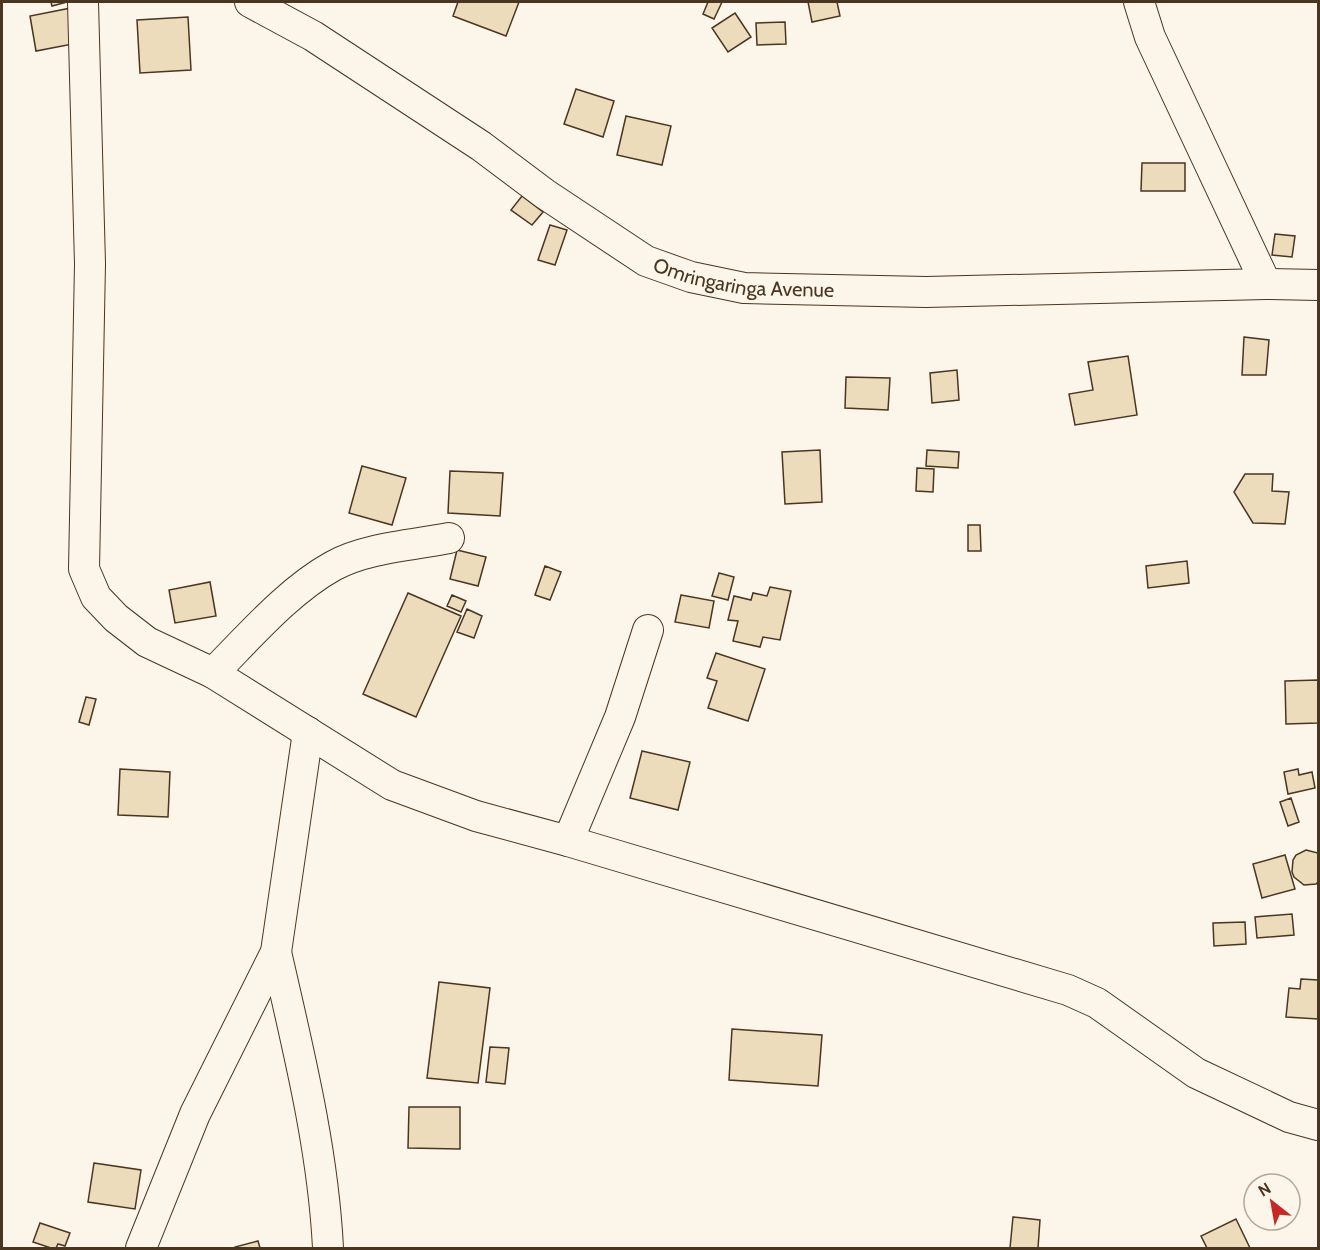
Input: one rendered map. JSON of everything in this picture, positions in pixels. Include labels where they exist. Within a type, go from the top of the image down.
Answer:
[{"type":"street","points":[[83,2],[90,264],[84,569],[96,597],[116,618],[147,642],[213,674],[392,785],[476,816],[568,841],[1068,990],[1097,1003],[1196,1072],[1289,1117],[1318,1125]]},
{"type":"street","name":"Omringaringa Avenue","points":[[250,2],[312,36],[404,95],[481,146],[545,194],[646,261],[691,277],[744,288],[926,292],[1266,284],[1318,285]]},
{"type":"street","points":[[1139,2],[1150,37],[1266,284]]},
{"type":"street","points":[[213,674],[272,614],[310,581],[334,566],[363,555],[449,538]]},
{"type":"street","points":[[568,841],[620,717],[648,630]]},
{"type":"street","points":[[141,1248],[195,1114],[276,952],[308,732]]},
{"type":"street","points":[[276,952],[308,1101],[326,1206],[328,1248]]},
{"type":"building","points":[[51,2],[67,2],[52,6]]},
{"type":"building","points":[[458,2],[519,2],[506,36],[453,16]]},
{"type":"building","points":[[708,2],[722,2],[714,19],[703,14]]},
{"type":"building","points":[[808,2],[837,2],[840,16],[812,22]]},
{"type":"building","points":[[71,8],[78,43],[36,51],[30,16]]},
{"type":"building","points":[[735,13],[751,37],[728,52],[712,28]]},
{"type":"building","points":[[188,17],[191,70],[140,73],[137,20]]},
{"type":"building","points":[[785,22],[786,44],[757,45],[756,23]]},
{"type":"building","points":[[576,89],[614,101],[603,137],[564,124]]},
{"type":"building","points":[[626,116],[671,126],[662,165],[617,155]]},
{"type":"building","points":[[1142,163],[1185,163],[1185,191],[1141,191]]},
{"type":"building","points":[[522,196],[543,212],[532,225],[511,210]]},
{"type":"building","points":[[550,225],[567,230],[555,265],[538,260]]},
{"type":"building","points":[[1275,234],[1295,236],[1292,257],[1272,255]]},
{"type":"building","points":[[1244,337],[1269,340],[1266,375],[1242,375]]},
{"type":"building","points":[[1128,356],[1137,415],[1075,425],[1069,394],[1093,390],[1088,362]]},
{"type":"building","points":[[957,370],[959,400],[932,403],[930,373]]},
{"type":"building","points":[[846,377],[890,378],[888,410],[845,408]]},
{"type":"building","points":[[820,450],[822,502],[785,504],[782,452]]},
{"type":"building","points":[[927,450],[959,452],[958,468],[926,466]]},
{"type":"building","points":[[362,466],[406,478],[392,525],[349,513]]},
{"type":"building","points":[[917,468],[934,469],[933,492],[916,491]]},
{"type":"building","points":[[450,471],[503,473],[500,516],[448,513]]},
{"type":"building","points":[[1245,474],[1273,474],[1272,491],[1289,492],[1285,524],[1253,523],[1234,492]]},
{"type":"building","points":[[968,525],[980,525],[981,551],[968,551]]},
{"type":"building","points":[[457,550],[486,557],[478,586],[450,579]]},
{"type":"building","points":[[1187,561],[1189,583],[1148,588],[1146,566]]},
{"type":"building","points":[[545,566],[561,572],[550,600],[535,595]]},
{"type":"building","points":[[719,573],[734,577],[728,600],[712,596]]},
{"type":"building","points":[[210,582],[216,616],[175,623],[169,590]]},
{"type":"building","points":[[770,587],[791,591],[780,640],[763,637],[760,647],[733,641],[738,621],[728,620],[734,596],[751,600],[753,593],[767,596]]},
{"type":"building","points":[[408,593],[461,616],[416,717],[363,694]]},
{"type":"building","points":[[452,595],[466,601],[461,612],[447,606]]},
{"type":"building","points":[[681,595],[714,601],[709,628],[675,622]]},
{"type":"building","points":[[467,609],[482,616],[474,638],[457,632]]},
{"type":"building","points":[[716,653],[765,669],[748,721],[708,708],[717,681],[707,678]]},
{"type":"building","points":[[1318,680],[1318,723],[1286,724],[1285,681]]},
{"type":"building","points":[[86,697],[96,699],[89,725],[79,722]]},
{"type":"building","points":[[642,751],[690,762],[678,810],[630,798]]},
{"type":"building","points":[[120,769],[170,772],[168,817],[118,815]]},
{"type":"building","points":[[1298,769],[1299,775],[1312,772],[1315,788],[1288,794],[1284,772]]},
{"type":"building","points":[[1291,798],[1299,822],[1288,826],[1280,802]]},
{"type":"building","points":[[1306,850],[1318,853],[1318,882],[1316,884],[1304,885],[1294,877],[1292,872],[1296,855]]},
{"type":"building","points":[[1285,855],[1295,889],[1262,898],[1253,864]]},
{"type":"building","points":[[1292,914],[1294,935],[1257,938],[1255,917]]},
{"type":"building","points":[[1245,922],[1246,944],[1214,946],[1213,923]]},
{"type":"building","points":[[1301,979],[1318,980],[1318,1019],[1286,1017],[1289,988],[1300,989]]},
{"type":"building","points":[[439,982],[490,988],[478,1083],[427,1078]]},
{"type":"building","points":[[732,1029],[822,1035],[818,1086],[729,1080]]},
{"type":"building","points":[[490,1047],[509,1048],[505,1084],[486,1082]]},
{"type":"building","points":[[409,1107],[460,1107],[460,1149],[408,1148]]},
{"type":"building","points":[[94,1163],[141,1170],[135,1209],[88,1202]]},
{"type":"building","points":[[1013,1217],[1040,1220],[1038,1248],[1010,1248]]},
{"type":"building","points":[[1236,1219],[1250,1248],[1207,1248],[1201,1236]]},
{"type":"building","points":[[40,1223],[70,1233],[65,1246],[58,1244],[56,1248],[51,1248],[33,1242]]},
{"type":"building","points":[[258,1241],[260,1248],[235,1248],[235,1247]]}]
